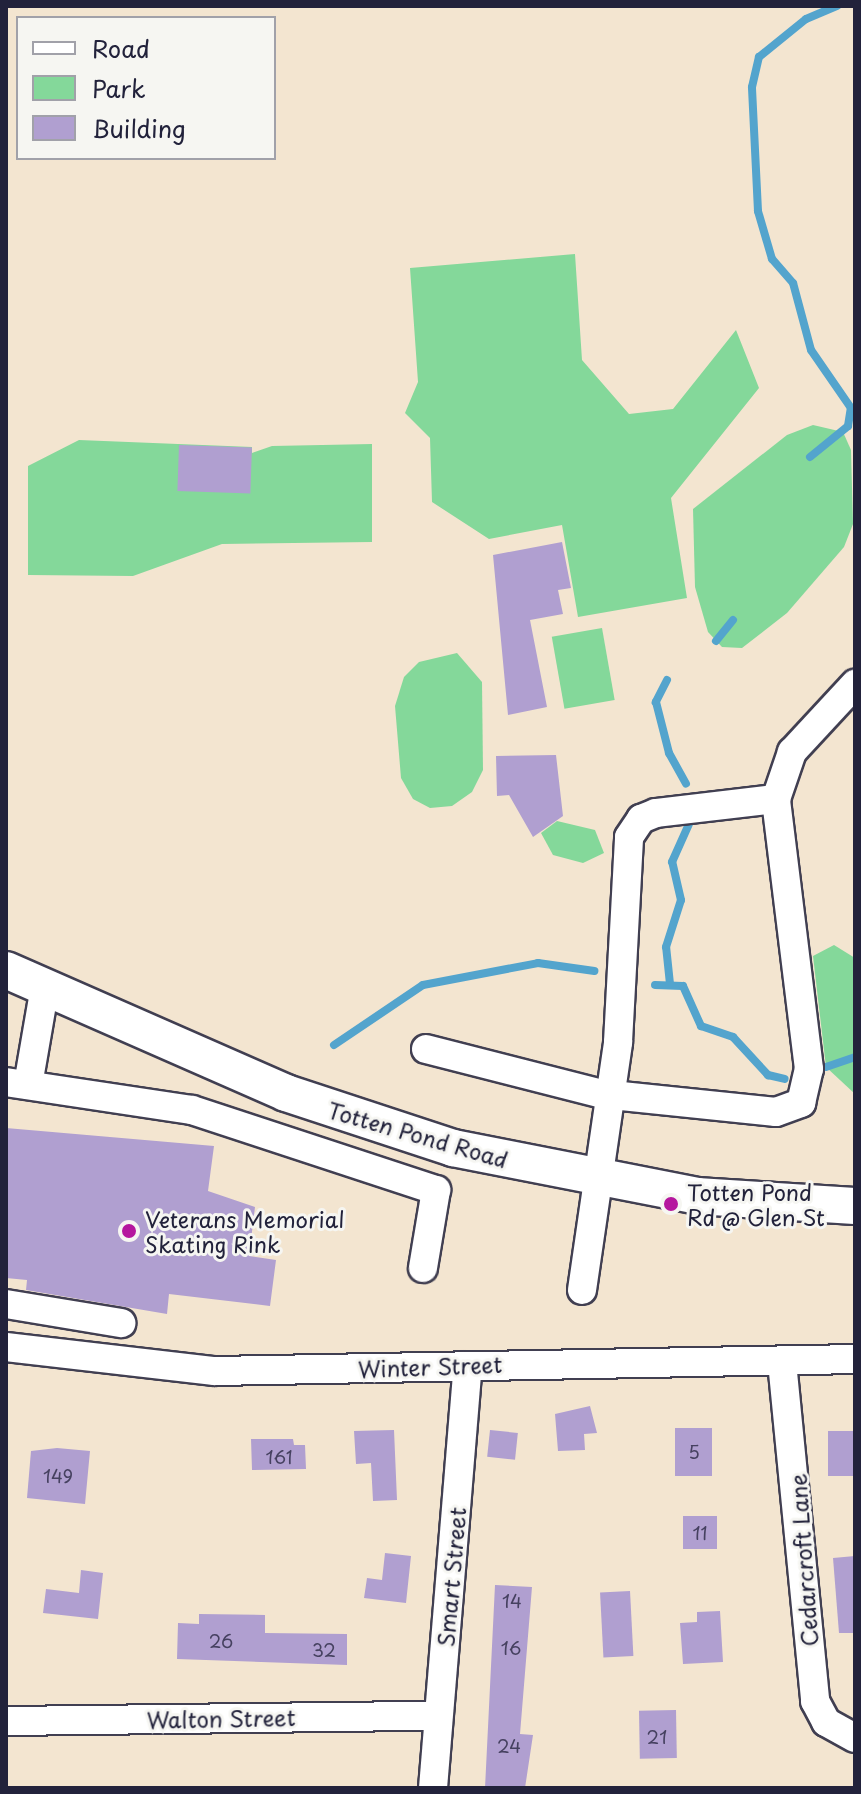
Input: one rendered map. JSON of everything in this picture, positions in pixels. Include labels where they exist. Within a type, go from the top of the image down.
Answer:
[{"type":"main road","name":"Totten Pond Road","points":[[6,970],[331,1110],[453,1148],[598,1179],[743,1201],[855,1206]]},
{"type":"street","points":[[426,1049],[612,1095],[790,1110],[805,1098],[809,1069],[776,799],[792,752],[855,684]]},
{"type":"street","points":[[582,1290],[612,1095],[632,830],[656,813],[776,799]]},
{"type":"street","points":[[45,987],[17,1083],[192,1110],[436,1190],[423,1268]]},
{"type":"street","points":[[6,1304],[121,1323]]},
{"type":"street","name":"Winter Street","points":[[6,1347],[215,1371],[855,1359]]},
{"type":"street","name":"Cedarcroft Lane","points":[[782,1362],[800,1487],[815,1701],[826,1722],[855,1738]]},
{"type":"street","name":"Smart Street","points":[[433,1788],[468,1366]]},
{"type":"street","name":"Walton Street","points":[[6,1721],[437,1716]]},
{"type":"green space","points":[[575,254],[582,360],[629,414],[673,409],[736,330],[759,388],[671,498],[687,598],[578,617],[562,525],[489,539],[432,502],[430,438],[405,413],[418,382],[410,268]]},
{"type":"green space","points":[[813,425],[843,432],[851,450],[853,524],[844,547],[787,613],[742,648],[722,647],[708,632],[695,587],[693,509],[787,435]]},
{"type":"green space","points":[[79,440],[252,447],[252,453],[272,446],[372,444],[372,542],[222,544],[133,576],[28,575],[28,466]]},
{"type":"green space","points":[[602,628],[615,700],[564,709],[552,637]]},
{"type":"green space","points":[[457,653],[482,682],[483,770],[472,792],[452,806],[430,808],[413,799],[401,778],[395,706],[404,677],[419,662]]},
{"type":"green space","points":[[557,821],[595,830],[604,853],[583,863],[553,855],[541,833]]},
{"type":"green space","points":[[834,945],[855,958],[855,1094],[826,1067],[813,956]]},
{"type":"building","points":[[179,445],[252,448],[250,494],[177,491]]},
{"type":"building","points":[[562,542],[571,588],[558,590],[563,614],[530,620],[547,707],[508,715],[493,555]]},
{"type":"building","points":[[556,755],[563,816],[533,837],[509,795],[497,796],[496,756]]},
{"type":"building","name":"Veterans Memorial Skating Rink","points":[[6,1128],[214,1146],[208,1191],[255,1207],[249,1256],[276,1260],[270,1306],[169,1294],[167,1314],[26,1290],[27,1280],[6,1278]]},
{"type":"building","points":[[590,1406],[597,1433],[584,1434],[585,1450],[558,1451],[555,1414]]},
{"type":"building","points":[[675,1428],[712,1428],[712,1476],[675,1476]]},
{"type":"building","points":[[394,1430],[397,1500],[373,1501],[371,1463],[356,1464],[354,1431]]},
{"type":"building","points":[[490,1430],[518,1433],[515,1460],[487,1457]]},
{"type":"building","points":[[828,1431],[855,1431],[855,1476],[828,1476]]},
{"type":"building","points":[[251,1439],[293,1439],[294,1445],[305,1445],[306,1469],[252,1470]]},
{"type":"building","points":[[57,1448],[90,1451],[85,1504],[27,1498],[31,1451]]},
{"type":"building","points":[[683,1516],[717,1516],[717,1549],[683,1549]]},
{"type":"building","points":[[385,1553],[411,1556],[406,1603],[364,1598],[367,1578],[382,1580]]},
{"type":"building","points":[[855,1556],[855,1633],[839,1633],[833,1558]]},
{"type":"building","points":[[81,1570],[103,1573],[98,1619],[43,1613],[46,1589],[79,1593]]},
{"type":"building","points":[[495,1585],[532,1587],[520,1734],[533,1735],[525,1788],[485,1788]]},
{"type":"building","points":[[630,1591],[633,1656],[603,1657],[600,1593]]},
{"type":"building","points":[[720,1611],[723,1662],[683,1664],[680,1623],[697,1622],[697,1612]]},
{"type":"building","points":[[199,1614],[265,1615],[265,1633],[347,1634],[347,1665],[177,1659],[178,1623],[199,1624]]},
{"type":"building","points":[[676,1710],[677,1758],[640,1759],[639,1711]]},
{"type":"waterway","points":[[810,457],[848,426],[851,408],[811,350],[793,283],[772,259],[758,211],[752,87],[759,57],[806,19],[837,6]]},
{"type":"waterway","points":[[716,641],[733,620]]},
{"type":"waterway","points":[[667,680],[656,702],[669,753],[686,784]]},
{"type":"waterway","points":[[670,984],[666,947],[681,900],[672,862],[689,824]]},
{"type":"waterway","points":[[334,1045],[423,985],[538,963],[594,971]]},
{"type":"waterway","points":[[655,985],[683,986],[701,1026],[733,1037],[768,1075],[785,1079]]},
{"type":"waterway","points":[[826,1067],[855,1057]]},
{"type":"place","name":"Totten Pond Rd @ Glen St","points":[[671,1204]]},
{"type":"place","name":"Veterans Memorial Skating Rink","points":[[129,1231]]}]
